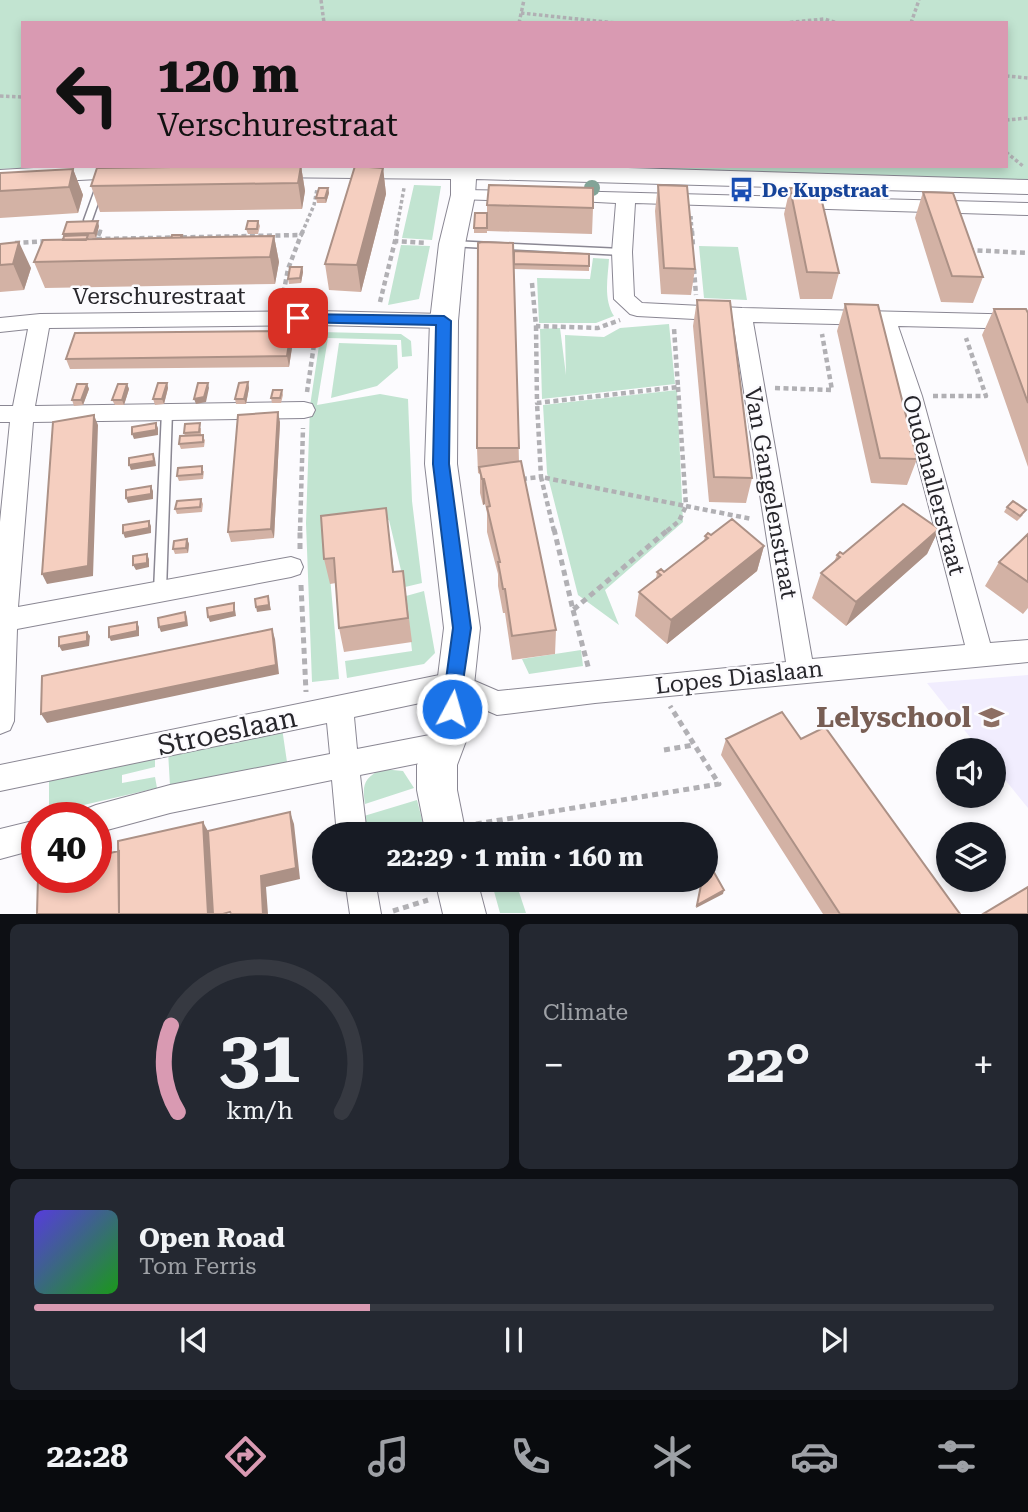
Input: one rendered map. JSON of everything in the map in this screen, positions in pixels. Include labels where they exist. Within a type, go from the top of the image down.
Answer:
[{"type":"street","points":[[0,177],[106,170],[159,170]]},
{"type":"street","points":[[240,170],[407,171],[463,184],[537,196],[626,196],[1028,209]]},
{"type":"street","points":[[463,184],[1028,187]]},
{"type":"street","points":[[444,822],[437,790],[437,765],[450,733],[462,628],[441,464],[444,321],[452,244],[463,184]]},
{"type":"street","points":[[626,196],[622,252],[624,299],[636,309],[741,315],[1028,322]]},
{"type":"street","name":"Van Gangelenstraat","points":[[741,315],[801,671]]},
{"type":"street","name":"Verschurestraat","points":[[0,325],[40,321],[317,318],[444,321]]},
{"type":"street","name":"Oudenallerstraat","points":[[886,319],[911,396],[980,653]]},
{"type":"street","points":[[0,721],[2,620],[19,435],[40,321]]},
{"type":"street","points":[[0,414],[301,410]]},
{"type":"street","points":[[2,620],[297,568]]},
{"type":"street","name":"Lopes Diaslaan","points":[[454,684],[497,703],[594,691],[1028,650]]},
{"type":"street","name":"Stroeslaan","points":[[0,778],[454,684]]},
{"type":"street","points":[[339,707],[351,822]]},
{"type":"street","points":[[112,815],[170,799],[445,745]]},
{"type":"street","points":[[0,844],[21,838]]},
{"type":"street","points":[[362,892],[366,914]]},
{"type":"lane","points":[[88,220],[106,170]]},
{"type":"lane","points":[[452,244],[622,252]]},
{"type":"lane","points":[[160,591],[167,411]]},
{"type":"path","points":[[321,0],[324,21]]},
{"type":"path","points":[[519,21],[524,0]]},
{"type":"path","points":[[912,21],[919,0]]},
{"type":"path","points":[[521,13],[597,21]]},
{"type":"path","points":[[804,21],[831,21]]},
{"type":"path","points":[[1008,76],[1028,78]]},
{"type":"path","points":[[0,96],[21,97]]},
{"type":"path","points":[[1008,120],[1028,118]]},
{"type":"path","points":[[1008,154],[1028,170]]},
{"type":"path","points":[[278,319],[288,269],[314,205],[321,171]]},
{"type":"path","points":[[376,321],[395,241],[407,171]]},
{"type":"path","points":[[690,198],[693,249]]},
{"type":"path","points":[[946,207],[962,250],[1028,253]]},
{"type":"path","points":[[88,220],[102,226],[97,239],[301,235]]},
{"type":"path","points":[[13,243],[50,241]]},
{"type":"path","points":[[395,241],[452,244]]},
{"type":"path","points":[[694,262],[698,313]]},
{"type":"path","points":[[532,283],[541,477],[594,691]]},
{"type":"path","points":[[536,326],[598,328],[622,320],[636,309]]},
{"type":"path","points":[[573,610],[679,521],[686,506],[672,311]]},
{"type":"path","points":[[754,388],[832,390],[819,316]]},
{"type":"path","points":[[308,714],[297,568],[301,410],[317,318]]},
{"type":"path","points":[[911,396],[986,396],[960,321]]},
{"type":"path","points":[[537,403],[678,387]]},
{"type":"path","points":[[513,480],[541,477],[777,524]]},
{"type":"path","points":[[503,822],[719,784],[655,686]]},
{"type":"path","points":[[664,750],[694,745]]},
{"type":"path","points":[[386,914],[460,895]]},
{"type":"shaded area","name":"Lelyschool","points":[[1028,675],[1028,808],[1006,781],[1006,738],[971,738],[927,683]]},
{"type":"green space","points":[[0,0],[1028,0],[1028,180],[565,168],[1008,168],[1008,21],[21,21],[21,168],[26,168],[0,169]]},
{"type":"green space","points":[[414,185],[441,186],[432,240],[402,238]]},
{"type":"green space","points":[[401,245],[430,246],[419,299],[388,305]]},
{"type":"green space","points":[[699,246],[738,247],[747,300],[704,298]]},
{"type":"green space","points":[[593,258],[609,259],[607,295],[614,316],[596,323],[539,323],[537,278],[590,279]]},
{"type":"green space","points":[[669,324],[675,384],[542,399],[540,329],[560,328],[566,375],[565,335],[604,337],[620,328]]},
{"type":"green space","points":[[321,332],[401,334],[411,341],[412,356],[402,357],[401,340],[328,338],[317,405],[380,394],[408,399],[412,501],[422,583],[405,587],[389,520],[326,531],[339,679],[312,682],[306,523],[310,406]]},
{"type":"green space","points":[[339,343],[397,345],[398,368],[377,386],[331,398]]},
{"type":"green space","points":[[677,390],[683,522],[605,590],[619,625],[578,595],[547,473],[543,405]]},
{"type":"green space","points":[[424,591],[435,653],[424,664],[347,678],[345,661],[412,651],[406,596]]},
{"type":"green space","points":[[581,650],[583,666],[529,674],[522,659]]},
{"type":"green space","points":[[282,728],[287,762],[170,786],[168,751]]},
{"type":"green space","points":[[155,756],[155,767],[122,775],[122,783],[155,777],[157,788],[97,802],[49,802],[49,780]]},
{"type":"green space","points":[[382,769],[403,771],[414,788],[365,804],[366,782],[371,775]]},
{"type":"green space","points":[[417,800],[423,822],[365,822],[364,816]]},
{"type":"green space","points":[[494,892],[519,892],[526,913],[500,913]]},
{"type":"building","points":[[97,168],[301,168],[298,183],[91,186]]},
{"type":"building","points":[[354,168],[383,168],[357,265],[325,264]]},
{"type":"building","points":[[73,169],[69,187],[0,191],[0,173]]},
{"type":"building","points":[[489,185],[593,188],[593,208],[487,205]]},
{"type":"building","points":[[658,185],[687,186],[695,269],[664,268]]},
{"type":"building","points":[[319,188],[328,188],[325,198],[316,198]]},
{"type":"building","points":[[790,188],[819,189],[839,273],[807,272]]},
{"type":"building","points":[[923,192],[953,193],[983,277],[952,276]]},
{"type":"building","points":[[475,213],[487,213],[487,228],[474,228]]},
{"type":"building","points":[[98,221],[94,233],[63,234],[67,222]]},
{"type":"building","points":[[248,221],[258,221],[257,229],[246,229]]},
{"type":"building","points":[[88,235],[86,240],[63,240],[64,236]]},
{"type":"building","points":[[274,236],[270,257],[34,262],[43,240]]},
{"type":"building","points":[[19,242],[13,264],[0,265],[0,244]]},
{"type":"building","points":[[478,243],[513,243],[519,448],[477,448]]},
{"type":"building","points":[[514,251],[589,254],[589,266],[514,264]]},
{"type":"building","points":[[290,267],[302,267],[300,278],[288,279]]},
{"type":"building","points":[[697,300],[730,301],[752,478],[714,477]]},
{"type":"building","points":[[845,304],[878,305],[917,459],[880,458]]},
{"type":"building","points":[[994,309],[1026,309],[1028,313],[1028,403]]},
{"type":"building","points":[[291,331],[287,356],[66,359],[75,333]]},
{"type":"building","points":[[248,382],[244,399],[235,399],[239,383]]},
{"type":"building","points":[[158,383],[167,383],[162,399],[153,399]]},
{"type":"building","points":[[198,383],[208,383],[204,397],[194,399]]},
{"type":"building","points":[[77,384],[87,384],[81,400],[72,400]]},
{"type":"building","points":[[118,384],[127,384],[122,400],[112,400]]},
{"type":"building","points":[[273,390],[282,390],[280,398],[271,398]]},
{"type":"building","points":[[278,412],[271,529],[228,532],[238,415]]},
{"type":"building","points":[[94,415],[88,566],[42,574],[53,422]]},
{"type":"building","points":[[156,423],[156,430],[132,434],[132,427]]},
{"type":"building","points":[[200,423],[199,432],[184,433],[185,424]]},
{"type":"building","points":[[203,435],[203,442],[179,444],[180,436]]},
{"type":"building","points":[[153,454],[154,461],[129,465],[129,458]]},
{"type":"building","points":[[521,461],[556,630],[512,636],[500,562],[487,507],[490,506],[479,467]]},
{"type":"building","points":[[202,466],[202,474],[177,476],[178,468]]},
{"type":"building","points":[[151,486],[151,494],[126,498],[126,490]]},
{"type":"building","points":[[201,499],[200,507],[175,509],[177,501]]},
{"type":"building","points":[[1013,501],[1026,510],[1020,516],[1007,507]]},
{"type":"building","points":[[903,504],[939,529],[856,602],[821,573],[840,557],[837,555],[840,552],[843,554]]},
{"type":"building","points":[[386,508],[393,572],[403,571],[408,618],[339,628],[334,558],[324,559],[321,516]]},
{"type":"building","points":[[732,519],[764,546],[671,620],[639,592],[661,575],[657,572],[661,569],[664,572],[708,538],[705,536],[708,533],[711,535]]},
{"type":"building","points":[[149,521],[149,528],[123,533],[123,525]]},
{"type":"building","points":[[1028,534],[1028,582],[999,562]]},
{"type":"building","points":[[187,539],[186,548],[173,549],[174,541]]},
{"type":"building","points":[[147,554],[147,563],[133,565],[133,556]]},
{"type":"building","points":[[268,596],[269,605],[256,607],[255,599]]},
{"type":"building","points":[[234,603],[234,612],[208,617],[207,608]]},
{"type":"building","points":[[185,612],[186,622],[159,627],[158,618]]},
{"type":"building","points":[[137,622],[137,631],[109,637],[109,627]]},
{"type":"building","points":[[272,629],[276,665],[41,714],[42,676]]},
{"type":"building","points":[[87,632],[87,641],[59,646],[59,637]]},
{"type":"building","points":[[782,712],[801,739],[825,727],[936,881],[936,892],[944,892],[960,914],[840,914],[726,739]]},
{"type":"building","points":[[290,812],[296,868],[261,876],[263,914],[213,914],[208,831]]},
{"type":"building","points":[[203,822],[208,914],[119,914],[118,841]]},
{"type":"building","points":[[119,851],[119,914],[37,914],[38,893],[112,893],[112,853]]},
{"type":"building","points":[[718,879],[724,890],[697,905],[700,892],[718,892]]},
{"type":"building","points":[[1028,887],[1028,914],[983,914]]},
{"type":"place","name":"De Kupstraat","points":[[742,190]]},
{"type":"place","name":"Lelyschool","points":[[991,717]]},
{"type":"route","points":[[298,318],[444,321],[441,464],[462,628],[452,709]]}]
